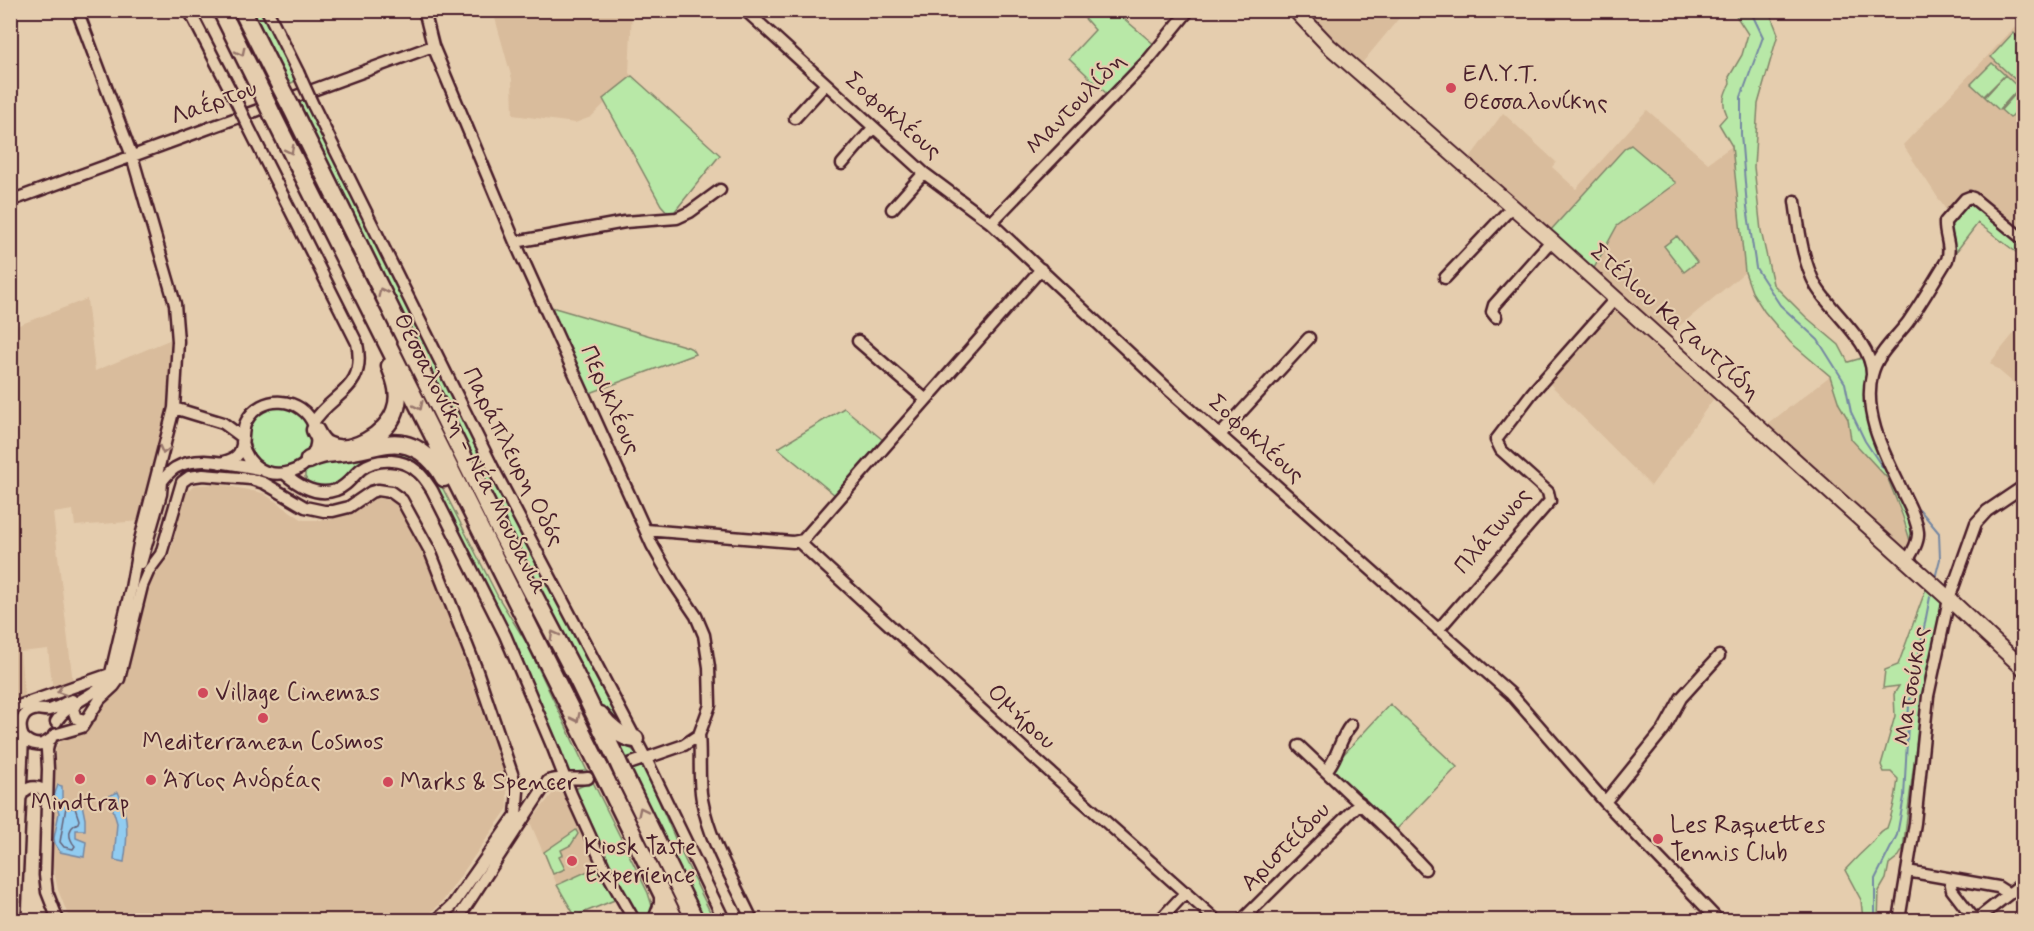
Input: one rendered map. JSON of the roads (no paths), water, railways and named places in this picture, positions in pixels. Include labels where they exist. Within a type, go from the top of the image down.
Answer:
[{"type":"highway","name":"Θεσσαλονίκη - Νέα Μουδανιά","points":[[221,10],[540,646],[598,775],[675,921]]},
{"type":"highway","name":"Θεσσαλονίκη - Νέα Μουδανιά","points":[[242,10],[498,529],[623,766],[695,921]]},
{"type":"highway","points":[[308,185],[327,231],[386,354],[398,393],[391,421],[383,430],[368,440],[349,447],[332,447],[320,440],[314,427]]},
{"type":"highway","points":[[305,464],[319,454],[345,452],[390,443],[413,447],[424,453],[440,469],[505,596],[528,633],[540,646]]},
{"type":"highway","points":[[574,672],[605,722],[628,738],[635,739]]},
{"type":"highway","points":[[657,921],[663,904],[663,895]]},
{"type":"main road","name":"Στέλιου Καζαντζίδη","points":[[1301,13],[1329,46],[1551,241],[2024,669]]},
{"type":"street","points":[[77,10],[132,156],[176,310],[178,354],[174,408],[153,491],[151,514]]},
{"type":"street","points":[[189,10],[357,343],[359,362],[355,377],[346,392],[332,403],[314,427]]},
{"type":"street","name":"Παράπλευρη Οδός","points":[[267,10],[493,468],[646,759],[724,921]]},
{"type":"street","name":"Περικλέους","points":[[424,10],[433,46],[515,242],[652,544],[673,582],[696,616],[704,635],[709,667],[710,705],[699,735]]},
{"type":"street","name":"Σοφοκλέους","points":[[745,10],[924,173],[991,223],[1171,392],[1521,703],[1605,802],[1718,921]]},
{"type":"street","name":"Μαντουλίδη","points":[[991,223],[1149,59],[1189,10]]},
{"type":"street","name":"Λαέρτου","points":[[10,201],[433,46]]},
{"type":"street","points":[[795,118],[825,85]]},
{"type":"street","points":[[842,164],[873,128]]},
{"type":"street","points":[[892,209],[924,173]]},
{"type":"street","points":[[515,242],[626,222],[677,218],[690,212],[720,190]]},
{"type":"street","points":[[1872,375],[1880,358],[1908,322],[1947,260],[1950,249],[1944,231],[1945,222],[1965,199],[1973,198],[2024,240]]},
{"type":"street","points":[[1795,201],[1804,254],[1814,282],[1857,338],[1872,365],[1870,404],[1872,418],[1918,532],[1915,546],[1907,561]]},
{"type":"street","points":[[1445,278],[1512,207]]},
{"type":"street","points":[[1496,317],[1492,312],[1494,305],[1551,241]]},
{"type":"street","points":[[646,530],[799,542],[1041,269]]},
{"type":"street","name":"Πλάτωνος","points":[[1438,630],[1550,501],[1548,492],[1501,450],[1496,440],[1538,387],[1615,299]]},
{"type":"street","points":[[1221,435],[1309,338]]},
{"type":"street","points":[[858,341],[926,399]]},
{"type":"street","points":[[174,408],[223,423],[236,422],[250,416],[263,405],[280,401],[297,405],[304,410],[314,427],[316,441],[314,451],[305,464],[302,478],[308,489]]},
{"type":"street","points":[[304,410],[332,403]]},
{"type":"street","points":[[220,463],[237,456],[241,450],[243,429],[250,416]]},
{"type":"street","points":[[223,423],[242,440],[247,455],[261,470]]},
{"type":"street","points":[[285,474],[295,483],[321,492],[342,487],[363,468],[377,462],[394,461],[410,466],[418,472],[432,490],[491,607],[553,748],[564,779],[605,869],[634,921]]},
{"type":"street","points":[[153,491],[170,472],[182,465],[220,463],[276,475],[285,474],[305,464]]},
{"type":"street","points":[[48,761],[55,743],[85,725],[100,699],[119,679],[142,586],[149,570],[161,554],[182,482],[189,477],[203,475],[259,481],[314,510],[342,510],[371,492],[378,490],[391,492],[402,500],[430,551],[476,668],[518,791],[516,815],[452,906],[437,921]]},
{"type":"street","points":[[57,921],[47,892],[45,875],[47,750],[63,712],[106,682],[111,674],[139,544],[147,529],[162,481]]},
{"type":"street","name":"Ματσούκας","points":[[1899,921],[1915,823],[1928,696],[1949,599],[1976,523],[1987,511],[2023,486]]},
{"type":"street","points":[[151,514],[171,519]]},
{"type":"street","points":[[147,529],[167,535]]},
{"type":"street","points":[[652,544],[665,531]]},
{"type":"street","name":"Ομήρου","points":[[799,542],[1216,921]]},
{"type":"street","points":[[1605,802],[1665,729],[1681,698],[1719,656]]},
{"type":"street","points":[[10,713],[111,674]]},
{"type":"street","points":[[10,713],[51,710],[94,690]]},
{"type":"street","points":[[77,702],[73,709],[76,718],[85,720],[90,716]]},
{"type":"street","points":[[44,710],[51,715],[54,731]]},
{"type":"street","points":[[10,713],[22,733],[43,750],[48,761]]},
{"type":"street","points":[[15,921],[21,801],[22,720],[27,713]]},
{"type":"street","points":[[1326,771],[1331,765],[1342,737],[1351,725]]},
{"type":"street","points":[[22,764],[27,752],[54,731],[75,730]]},
{"type":"street","points":[[623,766],[684,745],[699,735]]},
{"type":"street","points":[[699,735],[700,779],[705,813],[724,863],[752,921]]},
{"type":"street","points":[[1299,746],[1360,803],[1425,869]]},
{"type":"street","points":[[457,921],[548,782],[553,767],[553,748]]},
{"type":"street","points":[[548,782],[556,778],[598,775]]},
{"type":"street","points":[[537,800],[564,779]]},
{"type":"street","points":[[21,801],[25,790],[33,786],[42,789],[47,801]]},
{"type":"street","name":"Αριστείδου","points":[[1242,921],[1360,803]]},
{"type":"street","points":[[1907,871],[1998,887],[2009,894]]},
{"type":"street","points":[[1950,880],[1952,890],[1975,921],[2024,882]]},
{"type":"street","points":[[1160,921],[1186,892]]},
{"type":"water","points":[[58,785],[62,786],[62,800],[82,804],[85,830],[76,830],[76,838],[86,842],[84,857],[60,852],[55,844],[59,813],[54,796]]},
{"type":"water","points":[[118,792],[127,826],[124,862],[114,860],[117,823],[109,796]]},
{"type":"waterway","points":[[1750,10],[1763,37],[1741,97],[1741,134],[1747,207],[1756,268],[1780,305],[1818,340],[1845,383],[1851,412],[1865,441],[1883,468]]},
{"type":"waterway","points":[[1920,510],[1939,533],[1940,559],[1935,578]]},
{"type":"waterway","points":[[1875,920],[1875,879],[1897,835],[1904,797],[1909,705],[1930,597]]},
{"type":"place","name":"ΕΛ.Υ.Τ. Θεσσαλονίκης","points":[[1451,88]]},
{"type":"place","name":"Village Cinemas","points":[[203,693]]},
{"type":"place","name":"Mediterranean Cosmos","points":[[263,718]]},
{"type":"place","name":"Mindtrap","points":[[80,779]]},
{"type":"place","name":"Άγιος Ανδρέας","points":[[151,780]]},
{"type":"place","name":"Marks & Spencer","points":[[388,782]]},
{"type":"place","name":"Les Raquettes Tennis Club","points":[[1658,839]]},
{"type":"place","name":"Kiosk Taste Experience","points":[[572,861]]}]
